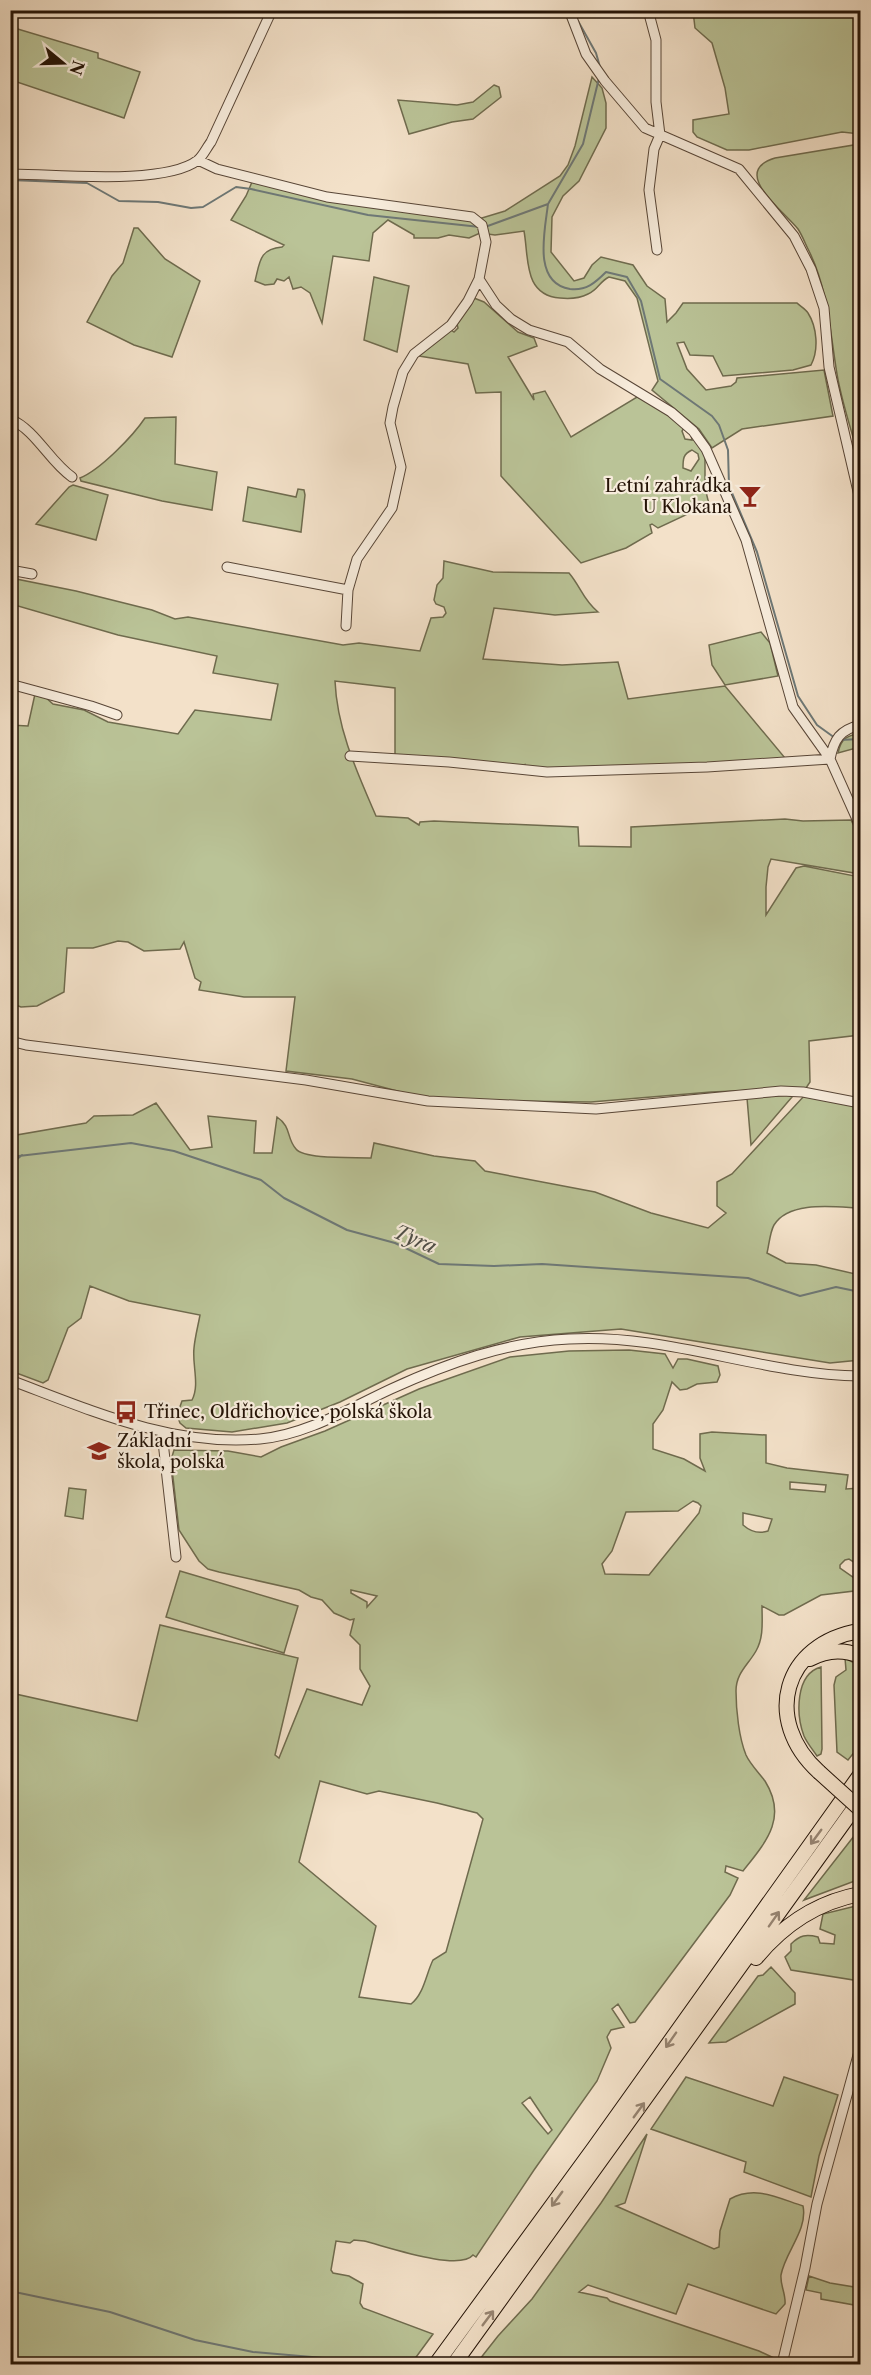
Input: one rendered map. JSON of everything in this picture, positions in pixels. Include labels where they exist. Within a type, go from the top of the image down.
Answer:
[{"type":"highway","points":[[861,1631],[842,1634],[824,1642],[808,1654],[796,1670],[787,1697],[788,1725],[797,1748],[819,1772],[861,1809]]},
{"type":"highway","points":[[796,1670],[808,1660],[829,1652],[844,1651],[861,1656]]},
{"type":"highway","points":[[850,1789],[861,1765]]},
{"type":"highway","points":[[435,2364],[594,2148],[861,1775]]},
{"type":"highway","points":[[454,2364],[861,1800]]},
{"type":"highway","points":[[716,2001],[735,1988],[764,1948],[793,1923],[830,1902],[861,1894]]},
{"type":"street","points":[[10,174],[139,175],[166,172],[198,160],[211,142],[272,10]]},
{"type":"street","points":[[569,10],[586,54],[605,81],[645,128],[739,170],[794,237],[811,269],[824,308],[829,367],[861,500]]},
{"type":"street","points":[[648,10],[657,40],[656,102],[660,135],[654,149],[649,190],[657,250]]},
{"type":"street","points":[[198,160],[217,169],[327,197],[472,217],[482,225],[486,242],[479,279],[468,301],[451,325],[414,354],[402,372],[390,423],[400,466],[392,508],[357,559],[348,590],[346,626]]},
{"type":"street","points":[[479,279],[496,305],[512,320],[529,330],[568,342],[600,369],[663,406],[693,431],[710,457],[724,495],[746,540],[793,707],[830,759],[861,826]]},
{"type":"street","points":[[10,419],[22,424],[58,468],[72,477]]},
{"type":"street","points":[[227,567],[348,590]]},
{"type":"street","points":[[10,570],[32,574]]},
{"type":"street","points":[[10,684],[117,715]]},
{"type":"street","points":[[830,759],[833,744],[839,734],[861,725]]},
{"type":"street","points":[[350,756],[449,762],[548,772],[707,768],[830,759]]},
{"type":"street","points":[[10,1041],[26,1045],[306,1080],[428,1101],[596,1109],[781,1091],[803,1092],[861,1103]]},
{"type":"street","points":[[10,1380],[135,1425],[162,1432],[238,1440],[283,1435],[333,1416],[442,1367],[496,1349],[569,1339],[617,1338],[647,1341],[807,1373],[861,1376]]},
{"type":"street","points":[[162,1432],[176,1557]]},
{"type":"street","points":[[782,2364],[805,2268],[816,2204],[861,2048]]},
{"type":"green space","points":[[693,11],[860,11],[860,134],[842,132],[749,150],[727,150],[697,137],[693,132],[693,120],[729,114],[725,88],[712,43],[695,28]]},
{"type":"green space","points":[[11,27],[98,53],[98,58],[140,72],[124,118],[11,80]]},
{"type":"green space","points":[[592,77],[602,88],[606,103],[606,128],[579,181],[563,196],[552,217],[551,252],[574,281],[584,278],[592,265],[601,257],[633,265],[647,286],[665,299],[667,322],[683,303],[797,303],[808,313],[815,332],[816,346],[811,365],[793,370],[723,376],[713,356],[690,355],[684,342],[677,343],[687,369],[706,390],[731,386],[737,378],[824,370],[833,416],[742,429],[712,448],[699,429],[652,390],[658,381],[637,298],[625,281],[609,277],[591,292],[578,297],[563,298],[548,295],[539,290],[530,274],[524,231],[495,235],[480,233],[469,238],[449,235],[438,238],[414,238],[414,235],[388,220],[373,233],[369,261],[333,256],[322,323],[310,293],[301,287],[293,289],[289,277],[284,281],[277,279],[274,284],[265,285],[255,281],[260,262],[265,254],[269,250],[284,245],[231,220],[252,182],[472,221],[505,211],[560,176],[568,165]]},
{"type":"green space","points":[[494,85],[499,87],[501,97],[473,119],[452,122],[409,134],[398,100],[457,105],[473,102]]},
{"type":"green space","points":[[860,144],[860,463],[839,385],[827,310],[815,264],[798,229],[764,192],[758,182],[757,172],[762,164],[775,158]]},
{"type":"green space","points":[[134,228],[138,228],[165,259],[200,281],[172,357],[134,345],[87,322],[112,276],[123,263]]},
{"type":"green space","points":[[374,277],[409,286],[397,352],[364,340]]},
{"type":"green space","points":[[474,298],[484,302],[518,332],[534,338],[537,346],[508,357],[534,400],[533,394],[545,391],[571,437],[637,397],[662,410],[684,428],[682,431],[685,439],[692,440],[691,435],[705,453],[705,488],[709,504],[658,528],[652,524],[650,525],[652,533],[626,548],[581,563],[501,476],[501,392],[476,393],[468,364],[419,356],[451,330],[454,332],[458,328],[457,324]],"holes":[[[692,450],[698,454],[699,459],[691,471],[683,468],[683,459],[687,453]]]},
{"type":"green space","points":[[176,417],[175,464],[217,472],[212,510],[162,501],[81,481],[80,478],[97,468],[116,452],[145,418]]},
{"type":"green space","points":[[73,485],[108,495],[96,540],[36,524]]},
{"type":"green space","points":[[248,487],[296,497],[298,489],[304,490],[301,532],[243,521]]},
{"type":"green space","points":[[444,561],[493,572],[569,573],[589,603],[598,612],[555,615],[494,608],[483,659],[562,665],[618,662],[628,699],[725,686],[785,758],[655,766],[526,768],[525,765],[524,767],[395,756],[395,688],[335,681],[344,733],[355,767],[376,816],[408,818],[419,825],[420,822],[434,821],[578,827],[579,846],[631,847],[631,827],[785,819],[851,820],[860,838],[860,874],[771,859],[768,867],[766,915],[796,868],[804,866],[860,877],[860,1035],[809,1041],[810,1082],[806,1088],[711,1092],[591,1102],[497,1101],[416,1096],[352,1079],[286,1071],[295,997],[244,997],[199,990],[201,982],[195,978],[184,942],[180,949],[144,951],[128,942],[118,941],[93,948],[67,948],[64,992],[37,1006],[21,1007],[10,1003],[10,725],[28,726],[35,694],[44,696],[53,704],[84,710],[108,722],[178,734],[195,710],[271,720],[278,684],[213,673],[217,656],[118,635],[11,604],[11,578],[152,610],[175,619],[188,617],[343,645],[359,643],[420,651],[431,618],[443,617],[446,613],[444,607],[436,604],[434,600],[437,585],[443,578]]},
{"type":"green space","points":[[761,632],[770,643],[778,676],[725,685],[712,665],[709,645]]},
{"type":"green space","points":[[860,733],[860,747],[838,753],[845,738]]},
{"type":"green space","points":[[788,1095],[792,1097],[751,1145],[747,1098]]},
{"type":"green space","points":[[804,1096],[860,1106],[860,1208],[826,1206],[801,1208],[790,1212],[774,1225],[767,1253],[786,1263],[816,1265],[860,1275],[860,1360],[830,1363],[621,1329],[520,1337],[407,1369],[340,1402],[287,1423],[232,1432],[186,1428],[180,1423],[177,1415],[182,1401],[192,1400],[194,1394],[196,1381],[194,1348],[200,1315],[129,1301],[90,1286],[81,1318],[68,1328],[48,1380],[43,1383],[11,1371],[11,1136],[86,1123],[94,1116],[133,1115],[156,1103],[190,1150],[212,1147],[208,1116],[256,1121],[254,1153],[272,1153],[277,1117],[285,1125],[293,1145],[301,1153],[331,1157],[371,1158],[374,1143],[434,1156],[475,1161],[485,1171],[595,1192],[651,1213],[708,1228],[726,1213],[717,1206],[717,1182],[732,1174]]},
{"type":"green space","points":[[629,1350],[665,1354],[673,1368],[678,1359],[718,1366],[720,1375],[717,1382],[697,1384],[680,1390],[672,1382],[663,1410],[653,1424],[653,1449],[684,1459],[705,1471],[700,1458],[700,1434],[712,1432],[766,1435],[766,1463],[787,1468],[848,1475],[846,1489],[860,1488],[860,1566],[849,1559],[840,1565],[840,1568],[854,1578],[854,1591],[821,1595],[784,1615],[779,1615],[762,1606],[759,1646],[738,1679],[737,1707],[746,1755],[772,1794],[774,1818],[766,1840],[743,1871],[726,1866],[725,1872],[738,1878],[730,1895],[635,2022],[630,2023],[618,2004],[612,2009],[624,2027],[611,2030],[607,2037],[611,2048],[597,2081],[476,2257],[473,2255],[453,2261],[421,2256],[364,2241],[354,2240],[350,2243],[336,2241],[331,2270],[333,2273],[349,2276],[363,2284],[360,2303],[363,2308],[433,2334],[411,2364],[11,2364],[11,1693],[137,1721],[160,1625],[298,1658],[275,1755],[279,1758],[307,1689],[362,1705],[370,1686],[360,1669],[360,1645],[350,1635],[354,1619],[350,1620],[334,1613],[322,1600],[299,1590],[208,1569],[199,1561],[179,1530],[171,1460],[174,1450],[228,1451],[261,1457],[419,1389],[510,1357],[569,1351]],"holes":[[[790,1482],[826,1485],[825,1492],[790,1489]],[[693,1501],[701,1506],[699,1513],[649,1575],[605,1574],[602,1564],[612,1551],[626,1512],[678,1511]],[[743,1513],[772,1519],[768,1531],[752,1531],[743,1525]],[[351,1590],[377,1596],[367,1607],[367,1602],[351,1593]],[[320,1781],[367,1794],[379,1791],[437,1803],[477,1813],[483,1819],[446,1952],[433,1960],[422,1989],[411,2004],[359,1997],[376,1926],[299,1862]],[[530,2097],[552,2130],[548,2134],[522,2103]]]},
{"type":"green space","points":[[69,1488],[86,1490],[83,1519],[65,1516]]},
{"type":"green space","points":[[180,1571],[298,1606],[284,1653],[166,1617]]},
{"type":"green space","points":[[845,1658],[860,1666],[860,1745],[848,1760],[837,1752],[834,1685],[836,1677],[846,1670]]},
{"type":"green space","points":[[821,1667],[822,1749],[821,1754],[817,1756],[804,1736],[799,1707],[802,1686],[806,1678],[812,1671]]},
{"type":"green space","points":[[854,1836],[860,1840],[860,1879],[804,1900]]},
{"type":"green space","points":[[860,1905],[860,1981],[791,1970],[785,1957],[791,1951],[791,1944],[800,1937],[807,1936],[818,1937],[820,1943],[834,1944],[835,1935],[820,1929],[823,1914]]},
{"type":"green space","points":[[771,1967],[795,1993],[795,2004],[726,2042],[709,2043],[758,1976],[763,1975]]},
{"type":"green space","points":[[686,2077],[773,2106],[784,2077],[838,2095],[819,2156],[811,2197],[744,2172],[746,2162],[651,2129]]},
{"type":"green space","points":[[647,2134],[625,2203],[616,2206],[714,2249],[719,2247],[720,2231],[730,2199],[748,2193],[757,2193],[803,2206],[802,2224],[781,2275],[785,2304],[776,2314],[688,2284],[676,2314],[588,2285],[579,2292],[607,2298],[610,2301],[759,2351],[776,2359],[774,2364],[476,2364],[532,2299]]},
{"type":"green space","points":[[809,2276],[830,2283],[860,2288],[860,2306],[821,2299],[821,2293],[806,2290]]},
{"type":"waterway","points":[[578,21],[596,53],[600,67]]},
{"type":"waterway","points":[[548,204],[583,144],[599,78]]},
{"type":"waterway","points":[[10,180],[87,183],[119,201],[158,202],[191,208],[203,207],[236,187],[368,215],[480,227]]},
{"type":"waterway","points":[[485,227],[548,204],[544,254],[550,277],[558,285],[570,289],[581,289],[594,283],[606,272],[627,277],[641,301],[660,379],[712,416],[719,425],[728,450],[729,486],[757,552],[798,696],[817,725],[835,738]]},
{"type":"waterway","points":[[840,740],[860,739]]},
{"type":"waterway","name":"Tyra","points":[[10,1157],[131,1143],[174,1151],[261,1180],[284,1198],[347,1230],[395,1243],[439,1264],[494,1266],[542,1264],[748,1278],[800,1296],[836,1287],[860,1292]]},
{"type":"waterway","name":"Tyra","points":[[10,1165],[22,1155]]},
{"type":"waterway","points":[[10,2291],[110,2312],[195,2340],[253,2352],[347,2360],[367,2364]]},
{"type":"place","name":"Letní zahrádka U Klokana","points":[[750,496]]},
{"type":"place","name":"Třinec, Oldřichovice, polská škola","points":[[126,1412]]},
{"type":"place","name":"Základní škola, polská","points":[[99,1451]]}]
